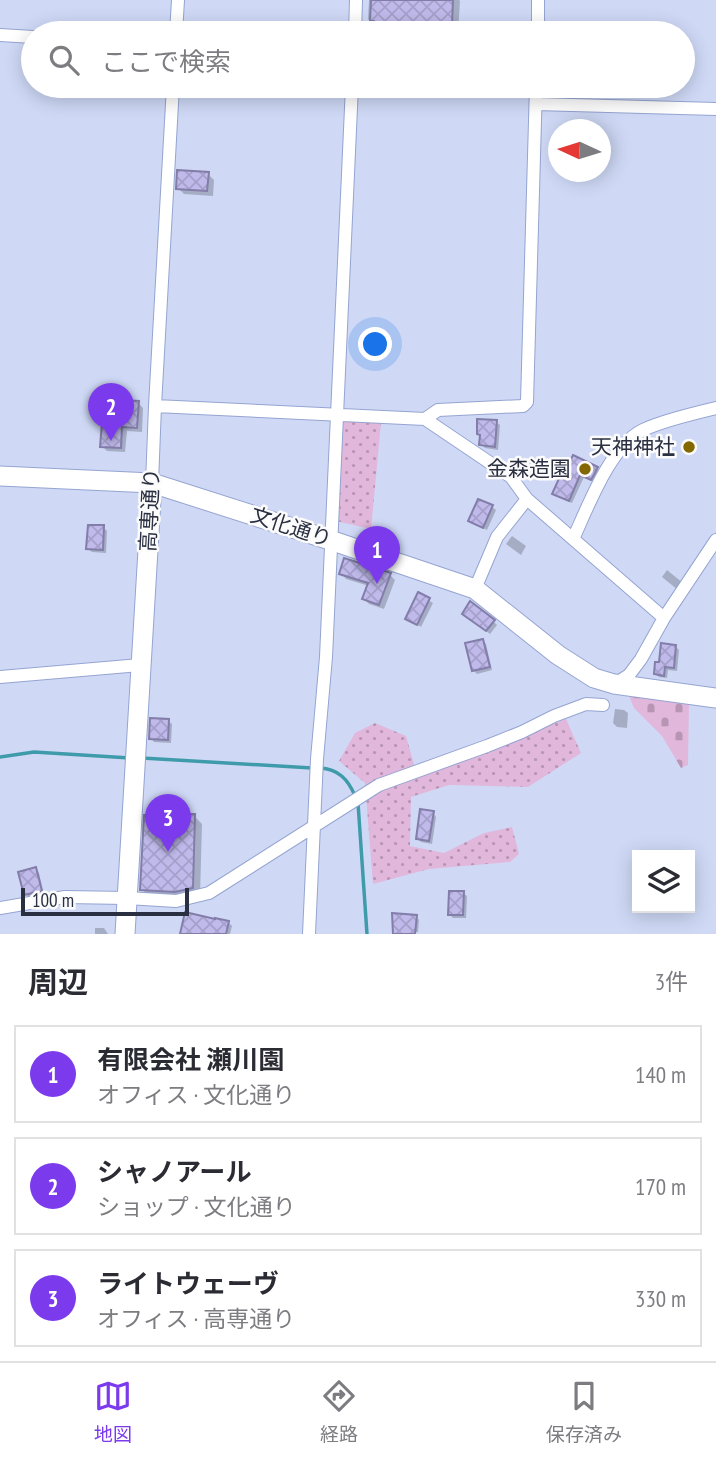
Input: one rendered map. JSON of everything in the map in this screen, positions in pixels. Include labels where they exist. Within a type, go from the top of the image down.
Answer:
[{"type":"street","points":[[177,21],[178,0]]},
{"type":"street","points":[[355,21],[356,0]]},
{"type":"street","points":[[538,0],[538,21]]},
{"type":"street","points":[[0,35],[21,36]]},
{"type":"street","name":"高専通り","points":[[125,934],[172,98]]},
{"type":"street","points":[[309,934],[316,775],[326,657],[351,98]]},
{"type":"street","points":[[425,419],[438,410],[523,406],[527,402],[536,98]]},
{"type":"street","points":[[536,104],[716,109]]},
{"type":"street","points":[[155,406],[425,419],[511,477],[527,499],[664,618]]},
{"type":"street","points":[[573,539],[608,467],[623,445],[642,430],[716,408]]},
{"type":"street","name":"文化通り","points":[[0,476],[152,483],[475,589],[558,655],[594,678],[614,684],[716,698]]},
{"type":"street","points":[[475,589],[497,537],[527,499]]},
{"type":"street","points":[[614,684],[629,675],[641,659],[664,618],[716,540]]},
{"type":"street","points":[[0,677],[140,666]]},
{"type":"street","points":[[0,908],[65,897],[176,901],[209,893],[379,785],[487,746],[586,704],[603,705]]},
{"type":"green space","points":[[342,420],[381,423],[371,529],[336,521]]},
{"type":"green space","points":[[629,696],[689,702],[688,765],[681,768],[662,736],[634,708]]},
{"type":"green space","points":[[566,719],[581,753],[528,787],[449,785],[411,797],[410,846],[444,853],[484,833],[512,827],[519,854],[510,862],[429,869],[373,884],[365,783],[339,761],[355,733],[375,723],[406,736],[417,775]]},
{"type":"building","points":[[371,0],[453,0],[452,21],[370,21]]},
{"type":"building","points":[[177,170],[209,172],[207,191],[176,189]]},
{"type":"building","points":[[104,399],[139,401],[137,428],[122,427],[121,448],[100,447]]},
{"type":"building","points":[[477,419],[497,420],[495,447],[479,445]]},
{"type":"building","points":[[573,455],[598,467],[591,480],[580,475],[569,501],[552,494]]},
{"type":"building","points":[[478,499],[493,505],[483,528],[468,521]]},
{"type":"building","points":[[88,525],[104,525],[103,550],[86,549]]},
{"type":"building","points":[[344,558],[391,573],[379,605],[362,599],[368,583],[339,574]]},
{"type":"building","points":[[418,592],[430,598],[417,625],[405,619]]},
{"type":"building","points":[[470,601],[495,620],[486,631],[462,614]]},
{"type":"building","points":[[483,639],[490,667],[472,671],[465,643]]},
{"type":"building","points":[[661,643],[676,645],[674,668],[665,667],[664,676],[654,674],[655,662],[659,662]]},
{"type":"building","points":[[150,718],[169,719],[168,740],[149,739]]},
{"type":"building","points":[[420,809],[434,811],[429,841],[416,839]]},
{"type":"building","points":[[195,814],[193,888],[175,892],[140,890],[144,815]]},
{"type":"building","points":[[36,867],[42,891],[24,895],[18,872]]},
{"type":"building","points":[[449,891],[464,891],[463,915],[448,915]]},
{"type":"building","points":[[185,912],[229,921],[226,934],[180,934]]},
{"type":"building","points":[[392,913],[417,915],[415,934],[393,934]]},
{"type":"waterway","points":[[0,757],[34,752],[130,758]]},
{"type":"waterway","points":[[142,758],[312,768]]},
{"type":"waterway","points":[[320,768],[332,770],[342,776],[355,796]]},
{"type":"waterway","points":[[358,803],[367,934]]},
{"type":"place","name":"シャノアール","points":[[111,441]]},
{"type":"place","name":"天神神社","points":[[689,447]]},
{"type":"place","name":"金森造園","points":[[585,469]]},
{"type":"place","name":"有限会社 瀬川園","points":[[377,584]]},
{"type":"place","name":"ライトウェーヴ","points":[[168,852]]}]
